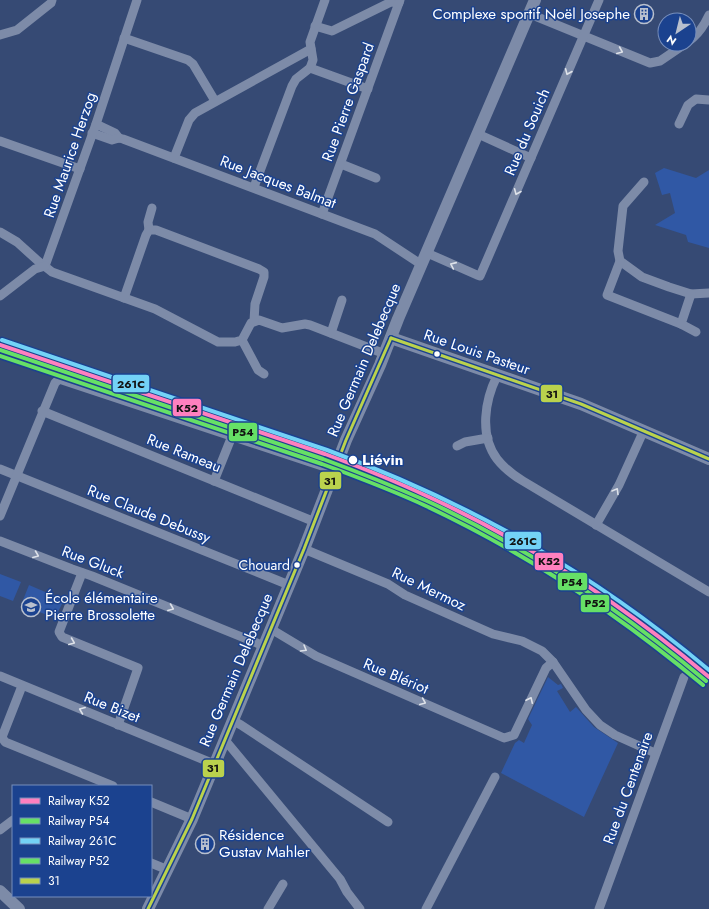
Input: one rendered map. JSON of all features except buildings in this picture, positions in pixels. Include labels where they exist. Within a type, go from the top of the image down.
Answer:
[{"type":"street","points":[[0,35],[17,30],[51,3],[52,0]]},
{"type":"street","name":"Rue Maurice Herzog","points":[[45,266],[80,169],[137,0]]},
{"type":"street","points":[[254,188],[292,86],[296,80],[310,68],[313,60],[310,42],[325,0]]},
{"type":"street","name":"Rue Germain Delebecque","points":[[148,909],[192,819],[304,549],[357,415],[385,354],[390,338],[535,0]]},
{"type":"street","name":"Rue du Souich","points":[[427,253],[480,276],[599,0]]},
{"type":"street","points":[[315,26],[332,31],[391,2],[400,2]]},
{"type":"street","name":"Rue Pierre Gaspard","points":[[322,214],[400,2]]},
{"type":"street","points":[[530,14],[650,63],[660,61],[673,52]]},
{"type":"street","points":[[697,35],[705,24],[709,15]]},
{"type":"street","points":[[124,38],[188,60],[193,64],[215,101]]},
{"type":"street","points":[[174,158],[192,116],[215,101],[311,49]]},
{"type":"street","points":[[310,68],[368,89]]},
{"type":"street","points":[[679,124],[688,105],[696,99],[709,100]]},
{"type":"street","name":"Rue Jacques Balmat","points":[[94,128],[112,140],[119,138],[375,234],[422,265]]},
{"type":"street","points":[[478,134],[531,158]]},
{"type":"street","points":[[0,141],[80,169]]},
{"type":"street","points":[[341,164],[376,178]]},
{"type":"street","points":[[644,182],[622,206],[618,251],[620,261],[608,295],[681,324],[696,332]]},
{"type":"street","points":[[124,298],[146,234],[149,230],[148,222],[152,208]]},
{"type":"street","points":[[149,230],[156,230],[264,272],[264,277],[255,304],[254,321]]},
{"type":"street","points":[[0,232],[17,242],[52,272],[156,308],[218,342],[235,342],[242,340],[251,323],[259,320],[282,328],[305,324],[385,354]]},
{"type":"street","points":[[620,261],[642,277],[690,294],[709,293]]},
{"type":"street","points":[[0,296],[35,269],[45,266]]},
{"type":"street","points":[[681,324],[690,294]]},
{"type":"street","points":[[330,333],[342,300]]},
{"type":"street","name":"Rue Louis Pasteur","points":[[390,338],[581,404],[709,459]]},
{"type":"street","points":[[242,340],[258,370],[264,374]]},
{"type":"street","points":[[497,376],[491,388],[486,411],[486,425],[491,449],[497,459],[508,471],[522,481],[709,592]]},
{"type":"street","points":[[0,516],[42,411],[57,380],[62,379],[334,470]]},
{"type":"street","name":"Rue Rameau","points":[[42,411],[315,522]]},
{"type":"street","points":[[596,525],[619,486],[644,430]]},
{"type":"street","points":[[214,481],[232,436]]},
{"type":"street","points":[[457,446],[465,442],[488,438]]},
{"type":"street","name":"Rue Claude Debussy","points":[[0,469],[289,585]]},
{"type":"street","name":"Rue Gluck","points":[[0,541],[82,573],[99,578],[264,646]]},
{"type":"street","name":"Rue Mermoz","points":[[304,549],[388,584],[405,595],[493,634],[522,641],[542,650],[553,662]]},
{"type":"street","points":[[82,573],[59,632],[62,637],[138,668],[118,725]]},
{"type":"street","name":"Rue Blériot","points":[[271,629],[316,656],[504,738],[514,735],[546,668],[553,662]]},
{"type":"street","points":[[553,662],[586,710],[600,725],[615,735],[655,753]]},
{"type":"street","name":"Rue Bizet","points":[[0,676],[214,764]]},
{"type":"street","name":"Rue du Centenaire","points":[[599,909],[684,677]]},
{"type":"street","points":[[22,686],[2,737],[5,742],[93,782],[108,785]]},
{"type":"street","points":[[232,720],[388,822]]},
{"type":"street","points":[[225,740],[340,879],[347,892],[360,909]]},
{"type":"street","points":[[426,909],[495,777]]},
{"type":"street","points":[[152,802],[192,819]]},
{"type":"street","points":[[0,830],[12,821]]},
{"type":"street","points":[[152,863],[168,870]]},
{"type":"street","points":[[268,909],[283,884]]},
{"type":"street","points":[[0,891],[19,909]]},
{"type":"shaded area","points":[[664,168],[696,178],[709,170],[709,248],[688,242],[686,235],[655,225],[675,213],[670,193],[662,195],[655,173]]},
{"type":"shaded area","points":[[0,574],[21,582],[13,601],[0,596]]},
{"type":"shaded area","points":[[29,585],[64,600],[55,618],[21,605]]},
{"type":"shaded area","points":[[548,677],[558,685],[561,684],[563,688],[557,691],[570,712],[576,707],[594,727],[618,743],[584,817],[501,773],[515,743],[519,740],[524,743],[532,725],[528,719]]},
{"type":"rail line","name":"261C","points":[[2,340],[327,450],[431,493],[528,543],[574,571],[620,602],[709,670]]},
{"type":"rail line","name":"K52","points":[[0,345],[325,454],[377,474],[429,497],[504,535],[575,578],[643,625],[709,677]]},
{"type":"rail line","name":"P54","points":[[0,350],[323,459],[427,501],[501,539],[572,582],[641,630],[706,681]]},
{"type":"rail line","name":"P52","points":[[0,356],[322,464],[426,506],[500,544],[570,586],[638,634],[703,685]]},
{"type":"transit line","name":"31","points":[[391,338],[581,404],[709,459]]},
{"type":"transit line","name":"31","points":[[148,909],[192,819],[304,549],[346,440],[391,338]]},
{"type":"place","name":"Complexe sportif Noël Josephe","points":[[644,14]]},
{"type":"place","name":"Liévin","points":[[353,460]]},
{"type":"place","name":"Chouard","points":[[297,565]]},
{"type":"place","name":"École élémentaire Pierre Brossolette","points":[[31,607]]},
{"type":"place","name":"Résidence Gustav Mahler","points":[[205,844]]}]
